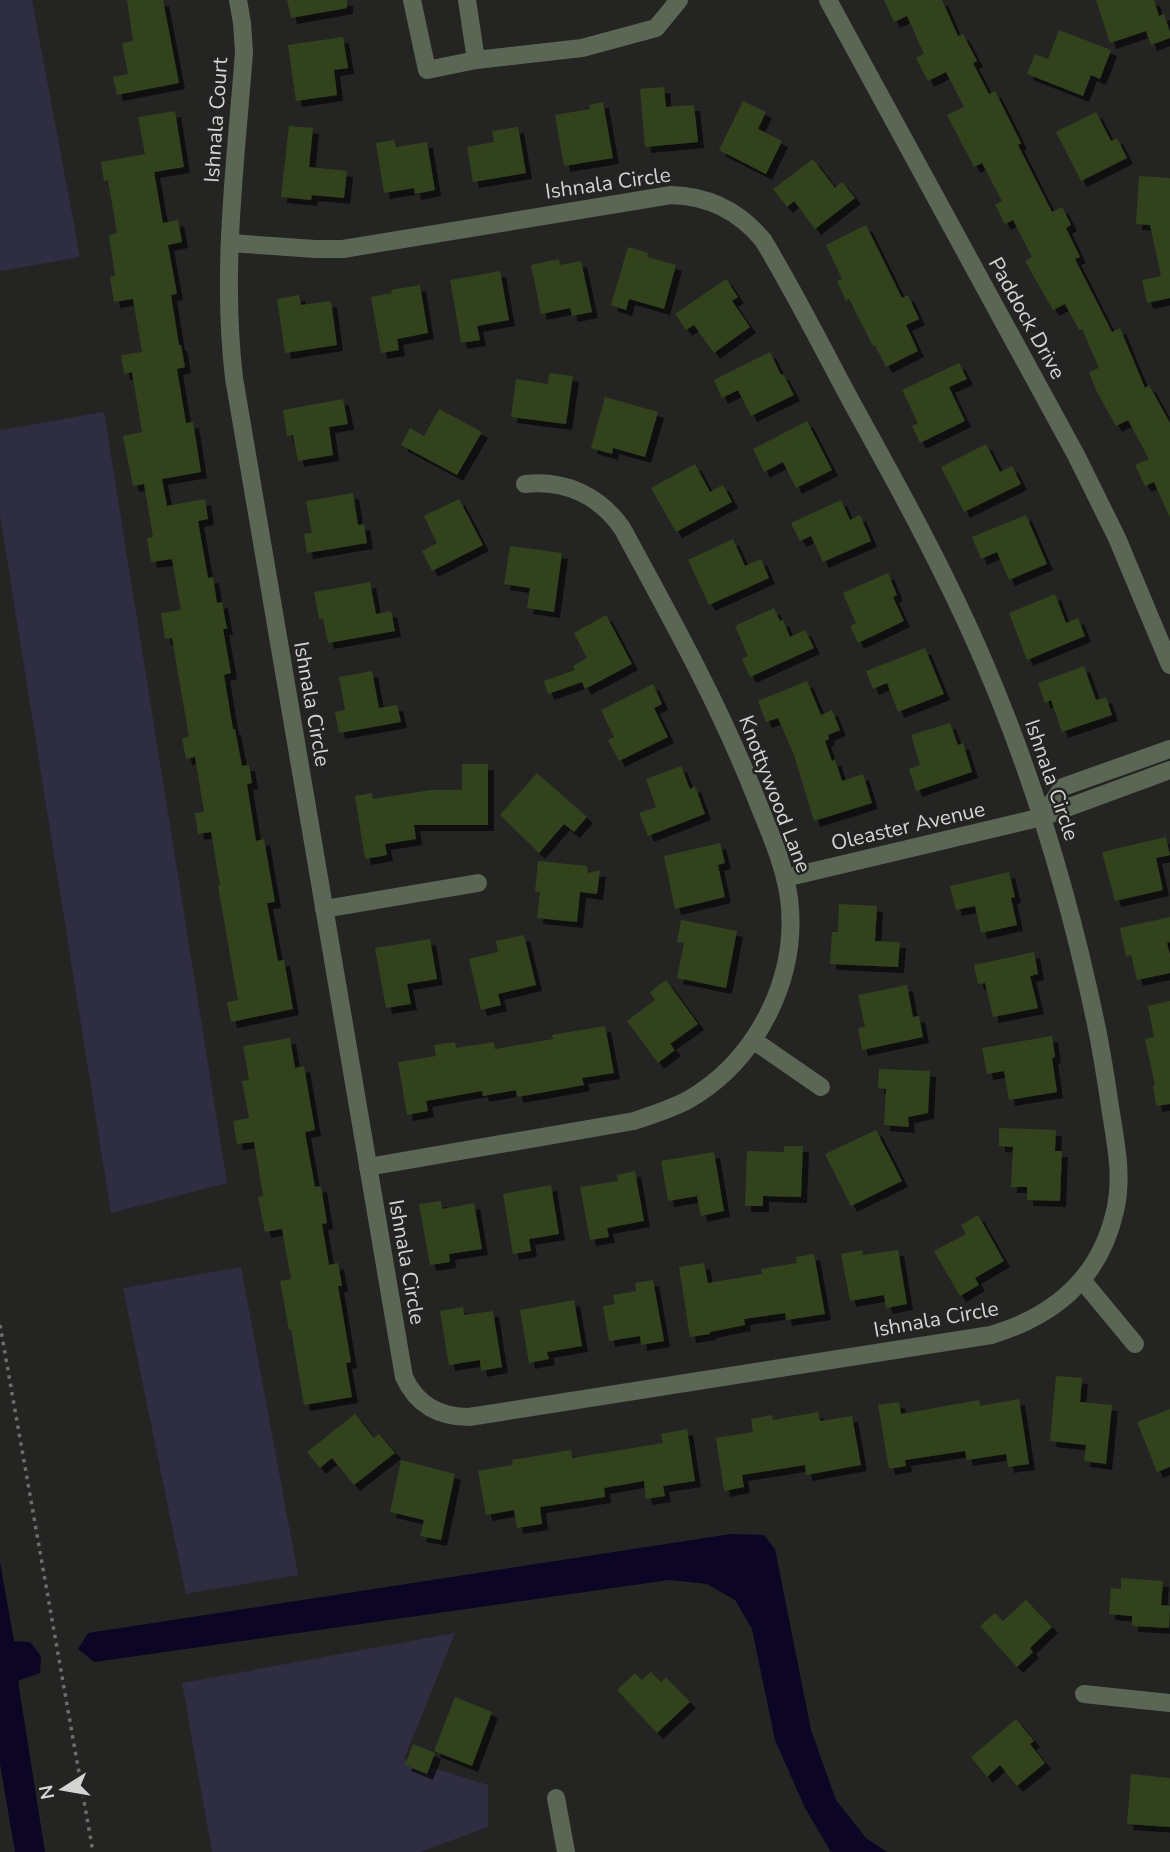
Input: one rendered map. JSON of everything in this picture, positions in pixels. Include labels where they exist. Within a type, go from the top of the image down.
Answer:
[{"type":"street","name":"Ishnala Court","points":[[230,243],[244,52],[237,0]]},
{"type":"street","points":[[412,0],[427,70],[476,60],[582,48],[656,28],[679,0]]},
{"type":"street","points":[[467,0],[476,60]]},
{"type":"street","name":"Paddock Drive","points":[[828,0],[1076,455],[1117,538],[1170,664]]},
{"type":"street","name":"Ishnala Circle","points":[[671,195],[710,201],[734,213],[754,230],[770,252],[901,491],[947,582],[1017,743],[1064,887],[1103,1059],[1118,1158],[1119,1184],[1116,1210],[1097,1259],[1082,1280],[1063,1299],[1042,1315],[1016,1328],[991,1335],[483,1414],[456,1417],[442,1414],[419,1401],[410,1390],[404,1377],[234,378],[229,340],[230,243],[343,249],[671,195]]},
{"type":"street","name":"Knottywood Lane","points":[[368,1167],[634,1122],[688,1100],[734,1063],[753,1040],[768,1015],[787,959],[789,901],[775,844],[745,768],[711,694],[622,528],[597,501],[575,489],[551,483],[525,484]]},
{"type":"street","points":[[1042,817],[1063,787],[1170,750]]},
{"type":"street","name":"Oleaster Avenue","points":[[785,878],[1042,817],[1170,770]]},
{"type":"street","points":[[324,909],[478,883]]},
{"type":"street","points":[[753,1040],[821,1087]]},
{"type":"street","points":[[1082,1280],[1135,1344]]},
{"type":"street","points":[[1084,1694],[1170,1703]]},
{"type":"street","points":[[556,1798],[566,1852]]},
{"type":"path","points":[[0,1325],[93,1852]]},
{"type":"shaded area","points":[[0,0],[32,0],[80,257],[0,271]]},
{"type":"shaded area","points":[[104,412],[227,1183],[111,1213],[0,515],[0,430]]},
{"type":"shaded area","points":[[241,1267],[298,1575],[186,1594],[123,1288]]},
{"type":"shaded area","points":[[731,1534],[764,1535],[775,1549],[811,1730],[836,1800],[866,1838],[887,1852],[831,1852],[805,1808],[775,1740],[752,1629],[735,1600],[707,1584],[669,1580],[94,1662],[78,1649],[88,1633]]},
{"type":"shaded area","points":[[0,1562],[14,1641],[30,1642],[41,1656],[40,1673],[18,1681],[45,1852],[15,1852],[0,1764]]},
{"type":"shaded area","points":[[455,1633],[404,1759],[488,1785],[488,1827],[420,1852],[212,1852],[182,1683]]},
{"type":"building","points":[[127,0],[163,0],[179,83],[117,95],[113,77],[128,74],[122,43],[133,41]]},
{"type":"building","points":[[287,0],[347,0],[347,8],[291,18]]},
{"type":"building","points":[[884,0],[942,0],[958,36],[963,34],[977,61],[973,63],[989,94],[995,91],[1021,143],[1018,145],[1052,212],[1062,207],[1071,225],[1066,228],[1080,257],[1075,259],[1112,332],[1120,328],[1145,388],[1149,385],[1170,423],[1170,518],[1154,482],[1145,486],[1135,465],[1149,459],[1128,420],[1116,426],[1096,390],[1089,372],[1099,368],[1082,329],[1079,330],[1065,304],[1053,310],[1025,261],[1032,257],[1013,220],[1005,224],[995,205],[1002,201],[982,163],[974,167],[947,115],[964,107],[946,72],[928,81],[916,58],[924,54],[907,16],[894,22]]},
{"type":"building","points":[[1096,0],[1154,0],[1159,16],[1164,14],[1170,38],[1151,45],[1146,31],[1110,43]]},
{"type":"building","points":[[1059,30],[1111,50],[1100,79],[1091,75],[1083,96],[1027,74],[1035,54],[1048,59]]},
{"type":"building","points":[[343,37],[348,68],[334,70],[337,95],[296,101],[288,45]]},
{"type":"building","points":[[664,87],[666,107],[694,105],[698,142],[645,147],[640,89]]},
{"type":"building","points":[[743,101],[766,112],[758,129],[782,141],[766,174],[719,150]]},
{"type":"building","points":[[603,102],[613,158],[564,166],[555,115],[590,109],[589,105]]},
{"type":"building","points":[[175,111],[184,167],[154,172],[163,223],[178,220],[182,242],[168,245],[177,294],[171,295],[185,367],[177,369],[186,423],[193,422],[201,472],[162,479],[167,506],[205,499],[208,519],[198,521],[208,578],[213,577],[217,603],[222,602],[227,629],[223,629],[231,673],[224,675],[233,729],[242,766],[249,765],[252,783],[247,784],[256,841],[264,839],[275,902],[267,903],[278,961],[284,960],[293,1009],[231,1022],[227,1002],[238,1000],[211,832],[198,834],[195,813],[204,812],[195,757],[186,759],[182,738],[189,737],[172,638],[165,639],[161,613],[181,610],[172,559],[151,562],[147,538],[153,537],[144,484],[133,486],[123,436],[142,432],[132,372],[124,374],[121,355],[142,352],[133,299],[114,302],[110,277],[115,276],[109,235],[117,233],[108,180],[104,181],[101,162],[145,154],[138,117]]},
{"type":"building","points":[[1096,112],[1111,141],[1117,138],[1127,158],[1081,181],[1056,132]]},
{"type":"building","points":[[289,126],[313,128],[309,167],[347,171],[344,198],[312,195],[311,200],[281,197]]},
{"type":"building","points":[[518,127],[526,173],[473,182],[467,147],[494,142],[492,131]]},
{"type":"building","points":[[394,140],[396,147],[427,142],[435,190],[415,194],[414,188],[384,193],[376,143]]},
{"type":"building","points":[[813,159],[835,188],[842,182],[855,198],[815,229],[794,201],[787,207],[773,189]]},
{"type":"building","points":[[1139,176],[1170,178],[1170,298],[1147,303],[1142,280],[1161,276],[1150,225],[1136,224]]},
{"type":"building","points":[[866,225],[902,298],[908,295],[919,319],[906,325],[918,351],[886,367],[849,299],[846,301],[837,281],[842,279],[826,245]]},
{"type":"building","points":[[628,247],[648,253],[647,257],[676,265],[664,309],[629,299],[626,310],[611,305]]},
{"type":"building","points":[[559,259],[560,265],[581,261],[592,312],[572,316],[570,308],[541,314],[531,265]]},
{"type":"building","points":[[500,271],[509,320],[477,326],[480,340],[461,343],[450,280]]},
{"type":"building","points":[[726,279],[738,297],[732,301],[750,327],[714,353],[694,325],[686,330],[675,314]]},
{"type":"building","points":[[420,285],[428,333],[397,339],[399,350],[381,353],[371,297]]},
{"type":"building","points":[[299,295],[301,305],[331,301],[337,345],[285,353],[277,299]]},
{"type":"building","points":[[770,352],[794,395],[751,416],[738,390],[722,398],[714,380]]},
{"type":"building","points":[[959,363],[967,379],[949,387],[965,421],[920,443],[912,426],[918,423],[902,390]]},
{"type":"building","points":[[549,373],[573,376],[566,424],[511,417],[516,379],[548,384]]},
{"type":"building","points":[[605,397],[658,412],[645,457],[613,448],[612,454],[591,448]]},
{"type":"building","points":[[343,399],[348,424],[329,427],[333,455],[298,461],[293,435],[287,436],[283,410]]},
{"type":"building","points":[[439,409],[482,432],[457,475],[401,445],[410,428],[424,436]]},
{"type":"building","points":[[807,421],[832,470],[796,488],[783,462],[764,472],[753,449]]},
{"type":"building","points":[[986,444],[1000,472],[1012,466],[1021,484],[964,512],[941,467]]},
{"type":"building","points":[[695,464],[710,492],[723,485],[732,502],[676,532],[651,488]]},
{"type":"building","points":[[353,493],[358,525],[364,524],[367,543],[307,553],[304,534],[312,533],[306,501]]},
{"type":"building","points":[[459,499],[483,545],[432,571],[422,551],[437,543],[424,516]]},
{"type":"building","points":[[841,500],[850,520],[860,515],[871,541],[823,562],[811,536],[800,541],[791,523]]},
{"type":"building","points":[[1026,515],[1047,564],[1009,580],[997,552],[981,559],[972,537]]},
{"type":"building","points":[[733,539],[745,566],[761,559],[769,578],[709,605],[688,560]]},
{"type":"building","points":[[510,546],[562,553],[554,612],[527,608],[530,588],[504,584]]},
{"type":"building","points":[[888,573],[897,595],[893,597],[904,621],[858,643],[850,626],[856,623],[843,593]]},
{"type":"building","points":[[370,582],[376,614],[391,611],[395,631],[328,643],[323,618],[319,619],[314,592]]},
{"type":"building","points":[[1055,594],[1066,623],[1078,618],[1085,636],[1027,660],[1009,613]]},
{"type":"building","points":[[774,608],[790,637],[805,630],[814,648],[750,677],[742,659],[748,656],[735,626]]},
{"type":"building","points":[[606,615],[632,664],[585,689],[582,682],[548,694],[544,681],[575,670],[573,666],[587,658],[574,633]]},
{"type":"building","points":[[925,648],[944,694],[898,712],[887,683],[873,689],[866,671]]},
{"type":"building","points":[[1084,666],[1096,700],[1106,697],[1112,715],[1062,732],[1051,700],[1045,703],[1038,683]]},
{"type":"building","points":[[372,671],[379,708],[397,705],[401,722],[339,733],[335,712],[345,710],[339,677]]},
{"type":"building","points":[[807,681],[821,715],[832,710],[840,730],[828,735],[829,739],[825,741],[832,761],[835,759],[842,781],[863,774],[872,803],[814,821],[794,755],[778,718],[766,722],[758,701]]},
{"type":"building","points":[[653,684],[662,704],[654,708],[668,737],[619,761],[608,740],[614,737],[601,710]]},
{"type":"building","points":[[950,723],[958,745],[963,743],[972,772],[916,791],[909,769],[920,765],[911,735]]},
{"type":"building","points":[[462,764],[488,764],[488,825],[414,825],[416,839],[385,844],[387,855],[365,859],[355,796],[372,793],[373,799],[431,790],[462,790]]},
{"type":"building","points":[[681,766],[690,789],[695,786],[705,814],[648,836],[639,813],[656,807],[646,779]]},
{"type":"building","points":[[537,773],[587,817],[574,832],[564,824],[539,853],[500,815]]},
{"type":"building","points":[[1166,837],[1170,855],[1156,858],[1163,890],[1115,901],[1102,852]]},
{"type":"building","points":[[720,843],[725,863],[718,865],[725,897],[675,909],[664,856]]},
{"type":"building","points":[[538,861],[587,866],[588,873],[600,870],[597,894],[580,892],[577,922],[537,918],[540,892],[535,892]]},
{"type":"building","points":[[1009,872],[1015,897],[1011,898],[1017,925],[981,933],[975,906],[956,910],[950,886]]},
{"type":"building","points":[[839,904],[877,906],[875,941],[900,942],[898,967],[830,964],[832,932],[838,932]]},
{"type":"building","points":[[1170,917],[1170,942],[1167,943],[1170,973],[1137,980],[1131,955],[1126,956],[1120,928]]},
{"type":"building","points":[[681,920],[737,931],[726,988],[677,978],[684,943],[677,942]]},
{"type":"building","points":[[524,935],[536,985],[498,994],[501,1005],[481,1010],[469,959],[498,952],[496,941]]},
{"type":"building","points":[[430,939],[437,979],[407,984],[411,1004],[386,1008],[375,948]]},
{"type":"building","points":[[1034,952],[1038,974],[1030,976],[1038,1008],[993,1017],[985,983],[978,984],[974,965]]},
{"type":"building","points":[[666,980],[698,1024],[670,1044],[675,1050],[658,1063],[627,1021],[655,1000],[650,992]]},
{"type":"building","points":[[907,985],[913,1017],[919,1016],[923,1037],[862,1050],[858,1028],[865,1027],[858,995]]},
{"type":"building","points":[[1170,1001],[1170,1104],[1156,1106],[1155,1085],[1145,1039],[1154,1037],[1148,1006]]},
{"type":"building","points":[[605,1026],[614,1073],[582,1078],[584,1085],[517,1097],[516,1090],[483,1096],[482,1091],[426,1101],[428,1111],[407,1115],[398,1062],[436,1056],[434,1045],[455,1042],[456,1048],[494,1042],[495,1049]]},
{"type":"building","points":[[1052,1036],[1057,1092],[1009,1100],[1004,1071],[987,1074],[982,1048]]},
{"type":"building","points":[[290,1038],[295,1068],[304,1066],[315,1130],[305,1132],[315,1187],[321,1186],[327,1223],[322,1224],[329,1265],[338,1263],[342,1286],[338,1286],[351,1362],[346,1363],[352,1397],[304,1405],[280,1281],[291,1279],[282,1229],[265,1232],[258,1197],[263,1196],[254,1142],[237,1144],[233,1121],[249,1118],[242,1081],[249,1080],[243,1046]]},
{"type":"building","points":[[879,1069],[930,1071],[928,1113],[908,1117],[909,1127],[884,1125],[886,1089],[878,1088]]},
{"type":"building","points":[[999,1128],[1056,1130],[1055,1151],[1062,1151],[1060,1201],[1027,1200],[1027,1187],[1011,1187],[1013,1147],[999,1146]]},
{"type":"building","points":[[876,1130],[902,1181],[851,1206],[825,1154]]},
{"type":"building","points":[[784,1146],[803,1146],[801,1197],[763,1196],[763,1206],[745,1206],[747,1151],[784,1152]]},
{"type":"building","points":[[714,1152],[724,1211],[701,1216],[697,1196],[668,1201],[661,1161]]},
{"type":"building","points":[[635,1171],[644,1221],[607,1228],[609,1237],[590,1240],[580,1187],[618,1181],[617,1175]]},
{"type":"building","points":[[551,1185],[559,1234],[529,1239],[531,1251],[513,1254],[503,1194]]},
{"type":"building","points":[[441,1201],[442,1209],[474,1203],[482,1249],[449,1254],[450,1262],[430,1265],[419,1204]]},
{"type":"building","points":[[978,1215],[1004,1261],[975,1278],[979,1285],[960,1296],[934,1251],[966,1234],[961,1225]]},
{"type":"building","points":[[862,1250],[863,1255],[898,1250],[907,1304],[886,1308],[884,1295],[850,1301],[841,1254]]},
{"type":"building","points":[[814,1254],[825,1314],[786,1320],[785,1313],[744,1319],[745,1325],[690,1337],[679,1267],[704,1263],[708,1283],[762,1274],[761,1269],[797,1263],[796,1257]]},
{"type":"building","points":[[653,1280],[664,1341],[641,1345],[640,1336],[609,1341],[603,1306],[615,1304],[613,1295],[636,1291],[635,1283]]},
{"type":"building","points":[[574,1300],[582,1346],[547,1352],[549,1359],[529,1363],[520,1310]]},
{"type":"building","points":[[463,1307],[464,1315],[493,1311],[502,1367],[481,1371],[480,1360],[449,1365],[440,1311]]},
{"type":"building","points":[[1056,1376],[1082,1378],[1080,1402],[1112,1405],[1106,1464],[1084,1461],[1086,1445],[1050,1441]]},
{"type":"building","points":[[1019,1399],[1029,1464],[1008,1467],[1006,1454],[967,1460],[965,1451],[905,1460],[906,1466],[889,1469],[878,1405],[899,1402],[901,1414],[979,1400],[980,1406]]},
{"type":"building","points":[[1170,1409],[1170,1467],[1157,1472],[1137,1422]]},
{"type":"building","points":[[818,1412],[820,1421],[852,1416],[861,1465],[806,1475],[805,1465],[742,1475],[744,1487],[724,1491],[716,1438],[753,1432],[751,1419],[772,1415],[773,1420]]},
{"type":"building","points":[[355,1414],[374,1438],[379,1434],[395,1453],[354,1485],[332,1458],[320,1468],[307,1452]]},
{"type":"building","points":[[687,1429],[695,1481],[663,1486],[665,1496],[646,1499],[644,1481],[604,1488],[605,1497],[540,1507],[542,1524],[517,1528],[514,1510],[486,1515],[478,1471],[513,1465],[512,1460],[571,1450],[572,1458],[663,1443],[661,1434]]},
{"type":"building","points":[[401,1460],[455,1474],[441,1540],[420,1536],[424,1520],[390,1512]]},
{"type":"building","points":[[1121,1578],[1163,1581],[1161,1605],[1170,1606],[1169,1628],[1132,1626],[1132,1616],[1109,1614],[1111,1588],[1121,1589]]},
{"type":"building","points":[[1026,1600],[1052,1627],[1030,1648],[1033,1652],[1017,1667],[980,1626],[995,1613],[1003,1621]]},
{"type":"building","points":[[651,1672],[661,1682],[666,1677],[690,1702],[657,1733],[617,1690],[635,1673],[642,1680]]},
{"type":"building","points":[[455,1697],[492,1712],[472,1766],[434,1751]]},
{"type":"building","points":[[1016,1719],[1034,1741],[1030,1744],[1045,1763],[1017,1786],[1000,1765],[987,1777],[971,1757]]},
{"type":"building","points":[[413,1744],[435,1753],[427,1774],[405,1765]]},
{"type":"building","points":[[1131,1774],[1170,1778],[1170,1827],[1127,1824]]}]
